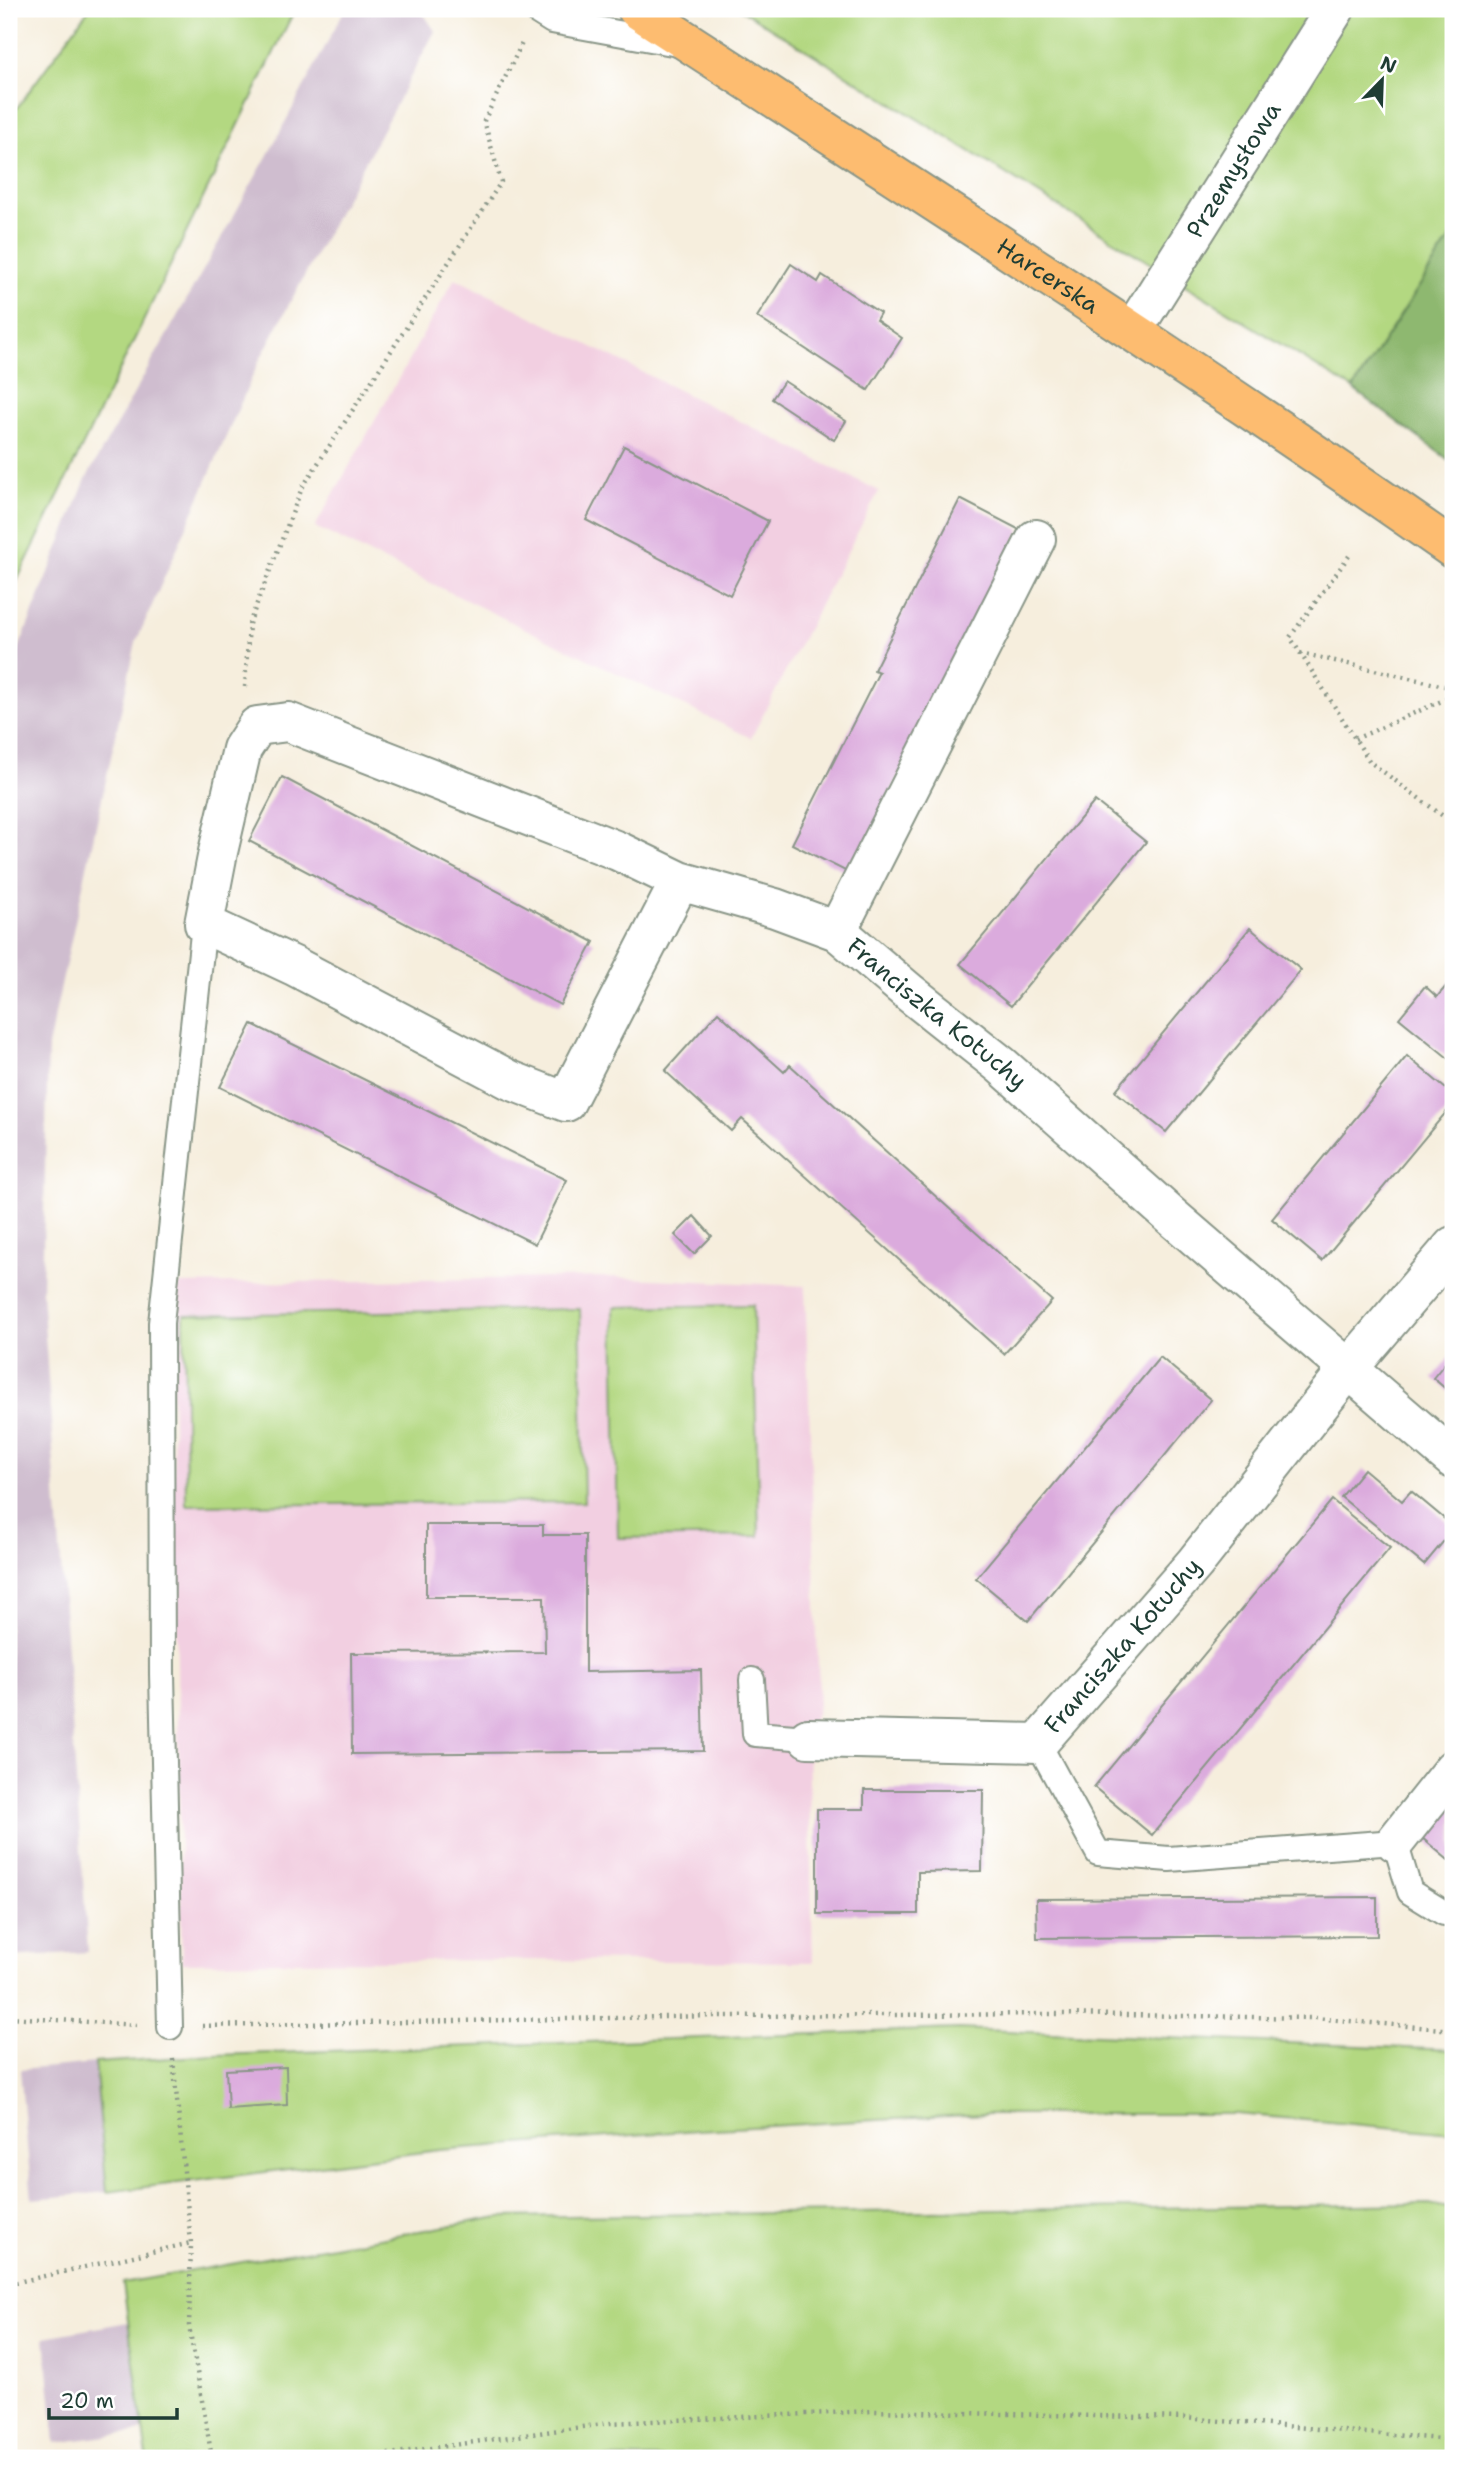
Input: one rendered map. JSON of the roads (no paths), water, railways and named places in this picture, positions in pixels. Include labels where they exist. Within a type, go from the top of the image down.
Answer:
[{"type":"main road","name":"Harcerska","points":[[637,9],[1133,330],[1453,549]]},
{"type":"street","name":"Przemysłowa","points":[[1133,330],[1335,9]]},
{"type":"street","points":[[837,931],[1037,539]]},
{"type":"street","name":"Franciszka Kotuchy","points":[[204,923],[242,750],[257,726],[288,722],[618,851],[680,881],[775,908],[837,931],[1001,1065],[1171,1216],[1453,1459]]},
{"type":"street","points":[[204,923],[294,966],[510,1080],[566,1102],[680,881]]},
{"type":"street","name":"Franciszka Kotuchy","points":[[808,1738],[1038,1743],[1195,1563],[1349,1368],[1453,1246]]},
{"type":"street","points":[[1395,1842],[1453,1769]]},
{"type":"lane","points":[[535,10],[552,21],[695,47]]},
{"type":"lane","points":[[170,2027],[162,1674],[161,1324],[204,923]]},
{"type":"lane","points":[[752,1680],[755,1734],[808,1738]]},
{"type":"lane","points":[[1038,1743],[1098,1853],[1169,1859],[1395,1842],[1409,1892],[1444,1913],[1453,1913]]}]
